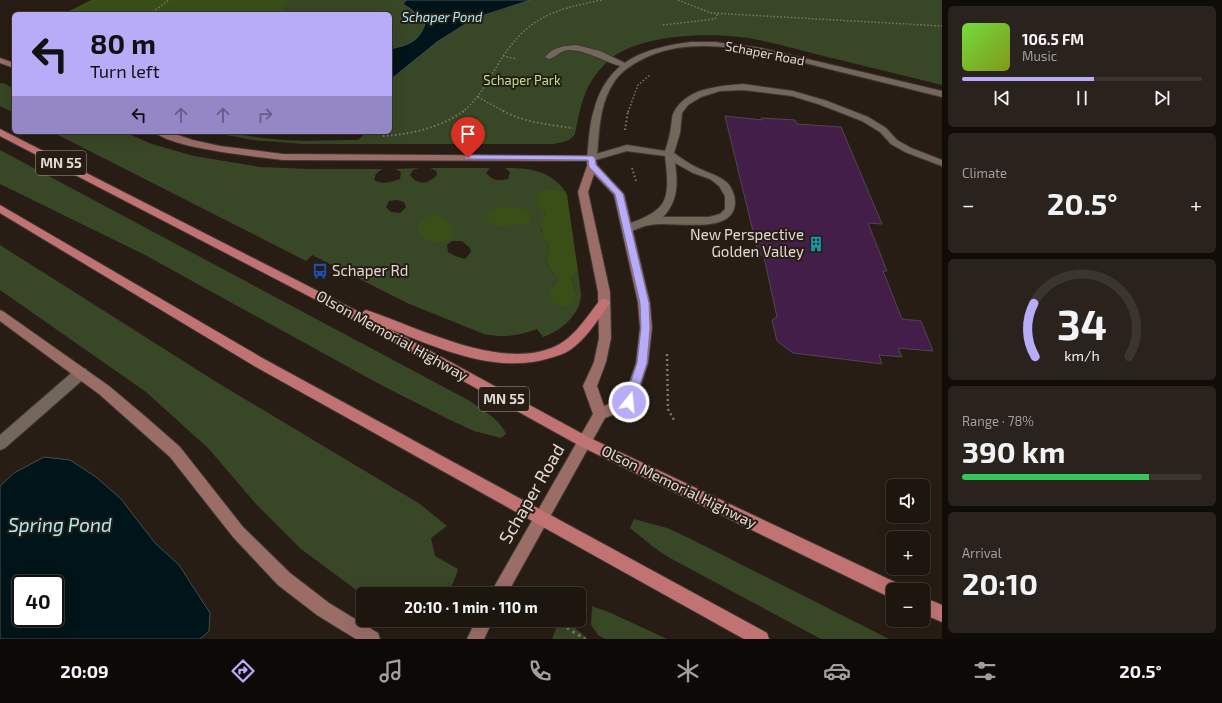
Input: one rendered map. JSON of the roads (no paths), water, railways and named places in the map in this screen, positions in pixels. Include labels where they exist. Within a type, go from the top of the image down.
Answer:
[{"type":"main road","name":"Olson Memorial Highway","points":[[0,132],[332,302],[528,412],[585,442],[886,587]]},
{"type":"main road","points":[[0,208],[260,363],[761,639]]},
{"type":"main road","points":[[332,302],[484,356],[509,358],[530,358],[561,349],[580,333],[604,303]]},
{"type":"main road","points":[[930,608],[942,614]]},
{"type":"street","name":"Schaper Road","points":[[502,587],[600,414],[590,386],[600,362],[605,338],[604,292],[583,192],[592,162],[595,130],[600,103],[611,81],[626,65],[647,52],[670,46],[694,44],[738,46],[762,50],[942,94]]},
{"type":"street","points":[[549,57],[561,48],[573,47],[626,65]]},
{"type":"street","points":[[0,60],[12,65]]},
{"type":"street","points":[[627,229],[659,215],[669,203],[674,189],[670,154],[676,133],[678,113],[684,103],[698,95],[719,88],[743,87],[793,94],[831,106],[865,119],[883,130],[894,142],[908,150],[942,163]]},
{"type":"street","points":[[166,134],[209,146],[283,157],[592,162],[627,148],[670,154],[680,162],[696,171],[713,177],[723,184],[730,196],[730,209],[724,216],[709,220],[646,221]]},
{"type":"street","points":[[592,162],[619,194],[644,303],[646,328],[642,363],[629,402],[600,414]]},
{"type":"street","points":[[0,315],[104,390],[142,422],[174,452],[238,532],[284,579],[323,609],[372,639]]},
{"type":"street","points":[[0,444],[81,374]]},
{"type":"street","points":[[475,639],[481,627]]},
{"type":"water","name":"Schaper Pond","points":[[406,0],[531,0],[475,18],[437,42],[392,78],[392,48],[412,42],[420,35],[425,24],[412,10],[403,4]]},
{"type":"water","name":"Spring Pond","points":[[44,457],[70,460],[96,477],[121,499],[155,543],[179,565],[210,613],[209,631],[200,639],[0,639],[0,486],[14,473]]},
{"type":"place","name":"New Perspective Golden Valley","points":[[816,244]]},
{"type":"place","name":"Schaper Rd","points":[[320,271]]},
{"type":"park label","name":"Schaper Park","points":[[522,80]]}]
